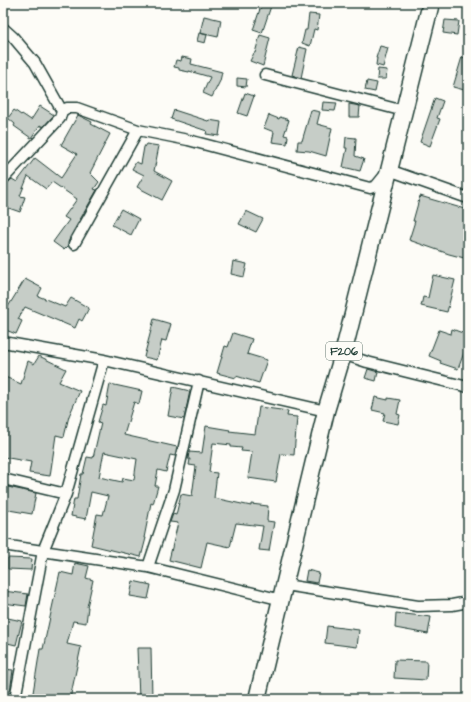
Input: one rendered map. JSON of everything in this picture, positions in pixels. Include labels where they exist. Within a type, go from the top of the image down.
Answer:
[{"type":"main road","name":"F206","points":[[257,699],[284,592],[326,411],[343,354],[431,3]]},
{"type":"street","points":[[3,28],[13,37],[35,64],[62,111]]},
{"type":"street","points":[[264,75],[404,111]]},
{"type":"street","points":[[3,179],[60,118],[62,111],[67,108],[77,108],[138,130],[188,140],[370,188],[376,186],[389,170],[468,198]]},
{"type":"street","points":[[74,244],[138,130]]},
{"type":"street","points":[[3,342],[104,360],[326,411]]},
{"type":"street","points":[[343,354],[368,362],[468,387]]},
{"type":"street","points":[[15,699],[44,551],[66,494],[104,360]]},
{"type":"street","points":[[148,567],[174,490],[199,382]]},
{"type":"street","points":[[3,479],[66,494]]},
{"type":"street","points":[[3,545],[148,567],[284,592],[418,606],[452,605],[468,602]]},
{"type":"building","points":[[262,3],[272,3],[262,33],[253,30]]},
{"type":"building","points":[[309,14],[319,15],[317,30],[314,29],[310,46],[302,43],[305,30],[307,30]]},
{"type":"building","points":[[204,16],[221,20],[218,37],[200,33]]},
{"type":"building","points":[[445,20],[459,21],[457,35],[443,33]]},
{"type":"building","points":[[199,33],[207,35],[205,43],[197,41]]},
{"type":"building","points":[[260,35],[270,38],[263,66],[250,61],[255,53]]},
{"type":"building","points":[[380,46],[388,48],[383,67],[376,65],[376,58]]},
{"type":"building","points":[[299,47],[307,49],[301,78],[292,75]]},
{"type":"building","points":[[182,57],[192,59],[191,64],[222,72],[220,81],[212,97],[203,93],[210,77],[189,71],[179,70],[179,68],[174,67],[176,60],[181,61]]},
{"type":"building","points":[[462,57],[468,59],[468,91],[453,87]]},
{"type":"building","points":[[378,69],[387,70],[386,79],[377,79]]},
{"type":"building","points":[[237,78],[247,79],[246,87],[237,86]]},
{"type":"building","points":[[367,81],[377,83],[375,92],[365,90]]},
{"type":"building","points":[[245,93],[254,96],[247,116],[238,113]]},
{"type":"building","points":[[435,98],[443,101],[437,118],[440,119],[430,146],[420,142]]},
{"type":"building","points":[[323,102],[337,103],[335,111],[322,110]]},
{"type":"building","points":[[349,104],[360,106],[359,117],[349,117]]},
{"type":"building","points":[[40,106],[54,115],[43,127],[40,125],[31,138],[14,126],[15,124],[8,118],[14,110],[31,120]]},
{"type":"building","points":[[174,110],[208,121],[221,122],[219,136],[206,134],[207,131],[171,119]]},
{"type":"building","points":[[311,110],[320,112],[317,124],[332,128],[326,156],[309,151],[297,150],[298,141],[302,141]]},
{"type":"building","points":[[78,115],[110,134],[90,173],[99,182],[94,189],[97,190],[70,237],[68,246],[64,250],[53,242],[69,220],[64,217],[77,199],[52,182],[46,189],[28,176],[20,196],[25,197],[20,212],[3,206],[3,192],[6,184],[12,179],[17,182],[35,158],[61,178],[77,154],[61,145]]},
{"type":"building","points":[[269,115],[279,119],[280,117],[289,120],[284,135],[288,136],[287,144],[272,142],[274,132],[264,128]]},
{"type":"building","points":[[346,137],[356,138],[355,156],[364,159],[360,171],[343,167],[347,148],[345,148]]},
{"type":"building","points":[[146,144],[159,146],[154,171],[172,181],[162,200],[137,187],[144,175],[132,169],[136,162],[141,164],[144,147]]},
{"type":"building","points":[[420,196],[468,210],[468,259],[409,240],[415,221],[413,221]]},
{"type":"building","points":[[121,209],[139,219],[131,235],[112,225]]},
{"type":"building","points":[[246,211],[263,219],[256,232],[239,224]]},
{"type":"building","points":[[233,261],[247,264],[244,277],[231,274]]},
{"type":"building","points":[[433,275],[455,280],[447,312],[421,306],[423,297],[428,298]]},
{"type":"building","points":[[25,279],[42,288],[38,296],[65,307],[71,298],[89,308],[82,321],[79,319],[75,328],[25,307],[18,319],[22,321],[16,334],[3,329],[3,315]]},
{"type":"building","points":[[154,319],[171,324],[166,341],[162,340],[157,360],[144,357]]},
{"type":"building","points":[[452,329],[468,335],[468,342],[458,369],[440,363],[441,361],[429,356],[439,330],[451,334]]},
{"type":"building","points":[[233,333],[252,339],[247,354],[267,360],[259,383],[236,376],[236,378],[217,373],[225,346],[228,347]]},
{"type":"building","points":[[39,356],[66,369],[59,382],[80,391],[69,416],[64,437],[56,435],[50,476],[29,473],[31,462],[3,457],[3,376],[21,384],[28,361],[34,364]]},
{"type":"building","points":[[368,369],[378,372],[376,381],[365,378]]},
{"type":"building","points":[[110,384],[142,391],[139,404],[134,402],[124,435],[177,447],[175,456],[170,455],[166,472],[158,470],[155,486],[158,486],[153,504],[151,503],[144,538],[146,538],[141,557],[91,545],[97,514],[103,515],[108,496],[91,492],[86,519],[71,516],[74,499],[77,499],[81,474],[83,474],[87,457],[93,458],[101,423],[98,422],[103,405],[106,406]],"holes":[[[104,452],[137,459],[134,480],[123,478],[122,482],[99,477]]]},
{"type":"building","points":[[173,387],[190,391],[184,419],[168,416]]},
{"type":"building","points":[[375,397],[388,400],[388,398],[400,400],[397,414],[400,415],[398,424],[383,421],[385,413],[372,410]]},
{"type":"building","points":[[259,407],[288,411],[287,416],[297,417],[294,455],[281,454],[276,482],[248,478],[252,452],[241,451],[242,448],[231,447],[231,445],[213,443],[209,472],[217,473],[214,498],[251,506],[251,504],[268,506],[267,521],[274,522],[269,551],[259,550],[263,526],[236,523],[230,547],[207,542],[201,568],[169,560],[178,523],[170,522],[173,514],[176,515],[181,494],[192,496],[196,466],[189,465],[189,452],[202,453],[206,426],[230,430],[229,431],[255,434]]},
{"type":"building","points":[[3,486],[36,493],[32,514],[3,509]]},
{"type":"building","points":[[8,558],[32,559],[31,570],[8,569]]},
{"type":"building","points":[[75,563],[89,566],[86,578],[93,580],[87,607],[86,623],[73,621],[67,644],[81,647],[70,699],[32,699],[40,649],[43,649],[60,572],[73,575]]},
{"type":"building","points":[[307,570],[319,573],[317,583],[305,581]]},
{"type":"building","points":[[133,581],[151,585],[148,599],[130,596]]},
{"type":"building","points":[[3,591],[28,594],[26,606],[3,603]]},
{"type":"building","points":[[396,613],[431,617],[428,634],[395,628]]},
{"type":"building","points":[[3,617],[22,621],[16,645],[3,642]]},
{"type":"building","points":[[327,626],[359,630],[357,647],[325,643]]},
{"type":"building","points":[[137,648],[151,648],[152,699],[139,699]]},
{"type":"building","points":[[395,660],[427,661],[426,680],[394,678]]},
{"type":"building","points":[[3,669],[13,670],[9,699],[3,699]]}]
